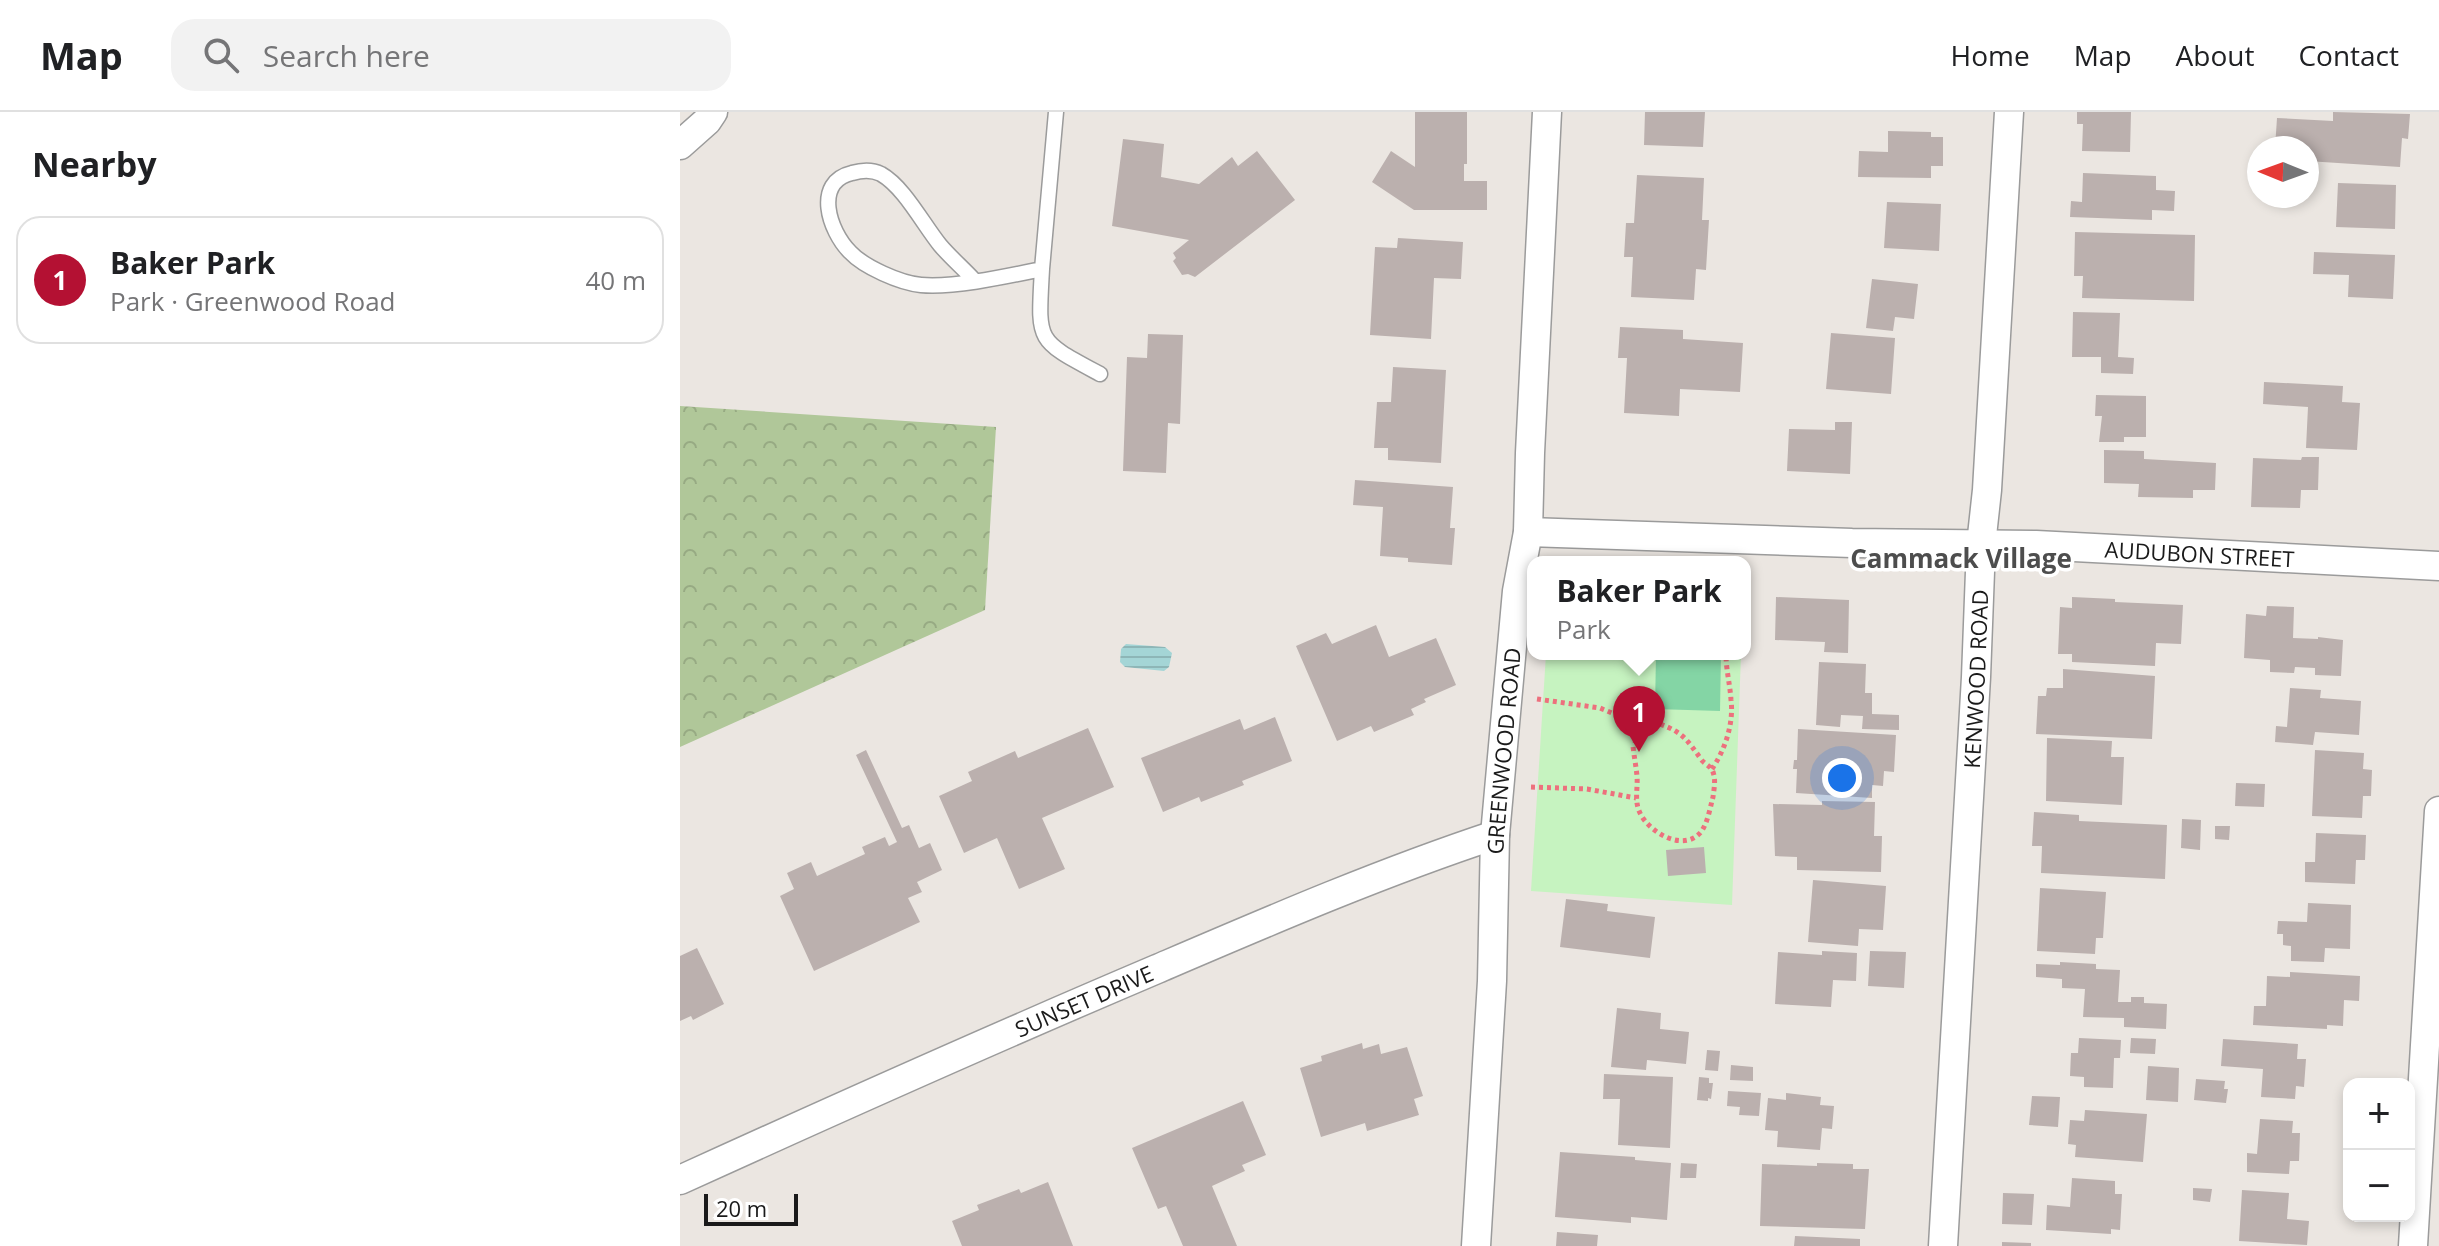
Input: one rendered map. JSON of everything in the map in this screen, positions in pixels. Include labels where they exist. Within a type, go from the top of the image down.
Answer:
[{"type":"street","points":[[680,145],[713,112]]},
{"type":"street","name":"GREENWOOD ROAD","points":[[1476,1246],[1492,981],[1495,835],[1517,591],[1528,532],[1547,112]]},
{"type":"street","name":"KENWOOD ROAD","points":[[1943,1246],[1981,545],[1987,490],[2009,112]]},
{"type":"street","name":"AUDUBON STREET","points":[[1528,532],[2036,545],[2439,566]]},
{"type":"street","points":[[2413,1246],[2439,811]]},
{"type":"street","name":"SUNSET DRIVE","points":[[680,1180],[1001,1035],[1271,920],[1418,860],[1495,835]]},
{"type":"lane","points":[[1056,112],[1042,269],[1041,331],[1055,350],[1100,374]]},
{"type":"lane","points":[[974,280],[887,179],[870,170],[845,174],[832,183],[828,195],[831,223],[838,238],[851,254],[903,281],[922,285],[974,280],[1042,269]]},
{"type":"path","points":[[1645,727],[1633,746],[1640,814],[1654,831],[1673,840],[1692,839],[1699,834],[1707,818],[1714,792],[1712,769],[1718,760],[1732,713],[1727,660]]},
{"type":"path","points":[[1537,699],[1600,708],[1645,727],[1660,724],[1692,743],[1701,759],[1712,769]]},
{"type":"path","points":[[1531,787],[1587,789],[1636,798]]},
{"type":"green space","points":[[680,406],[996,427],[985,610],[680,747]]},
{"type":"green space","points":[[1546,660],[1741,660],[1732,905],[1531,891]]},
{"type":"green space","points":[[1656,660],[1721,660],[1720,711],[1655,709]]},
{"type":"water","points":[[1126,644],[1165,647],[1172,653],[1169,667],[1164,671],[1125,667],[1120,662],[1121,649]]},
{"type":"building","points":[[1415,112],[1467,112],[1464,181],[1487,181],[1487,210],[1414,210],[1372,182],[1391,151],[1415,167]]},
{"type":"building","points":[[1645,112],[1705,112],[1703,147],[1644,145]]},
{"type":"building","points":[[2077,112],[2131,112],[2130,152],[2082,151],[2083,124],[2077,124]]},
{"type":"building","points":[[2333,112],[2410,114],[2408,139],[2402,138],[2400,167],[2319,162],[2319,136],[2276,136],[2277,118],[2333,121]]},
{"type":"building","points":[[1888,131],[1931,132],[1931,137],[1943,137],[1943,166],[1931,166],[1931,178],[1858,177],[1859,151],[1888,152]]},
{"type":"building","points":[[1123,139],[1164,144],[1161,177],[1199,184],[1232,157],[1238,166],[1257,151],[1295,200],[1195,277],[1182,275],[1173,261],[1176,258],[1173,253],[1189,240],[1112,226]]},
{"type":"building","points":[[2083,173],[2156,176],[2156,190],[2175,191],[2174,211],[2152,210],[2152,220],[2070,217],[2071,201],[2082,202]]},
{"type":"building","points":[[1637,175],[1704,178],[1702,220],[1709,220],[1706,270],[1696,269],[1694,300],[1631,297],[1633,257],[1624,257],[1626,223],[1634,223]]},
{"type":"building","points":[[2338,183],[2396,185],[2395,229],[2336,227]]},
{"type":"building","points":[[1887,202],[1941,204],[1939,251],[1884,248]]},
{"type":"building","points":[[2075,232],[2195,235],[2194,301],[2082,298],[2083,276],[2074,276]]},
{"type":"building","points":[[1398,238],[1463,242],[1461,279],[1434,278],[1431,339],[1370,335],[1375,247],[1397,248]]},
{"type":"building","points":[[2314,252],[2395,255],[2393,299],[2348,297],[2349,275],[2313,274]]},
{"type":"building","points":[[1872,279],[1918,284],[1914,319],[1895,317],[1893,331],[1866,328]]},
{"type":"building","points":[[2073,312],[2120,313],[2118,357],[2134,358],[2133,374],[2101,373],[2101,357],[2072,357]]},
{"type":"building","points":[[1620,327],[1683,330],[1683,339],[1743,343],[1740,392],[1680,389],[1679,416],[1624,413],[1627,358],[1618,358]]},
{"type":"building","points":[[1831,333],[1895,338],[1891,394],[1826,389]]},
{"type":"building","points":[[1148,334],[1183,335],[1180,424],[1168,423],[1166,473],[1123,471],[1127,357],[1147,358]]},
{"type":"building","points":[[1393,367],[1446,370],[1441,463],[1388,460],[1388,448],[1374,448],[1377,402],[1391,402]]},
{"type":"building","points":[[2264,382],[2343,386],[2342,402],[2360,403],[2357,450],[2306,448],[2308,407],[2263,404]]},
{"type":"building","points":[[2096,395],[2146,396],[2146,437],[2124,437],[2124,442],[2099,442],[2102,416],[2095,416]]},
{"type":"building","points":[[1835,422],[1852,422],[1850,474],[1787,471],[1789,429],[1835,430]]},
{"type":"building","points":[[2104,450],[2144,451],[2144,459],[2216,463],[2215,490],[2193,490],[2193,498],[2138,497],[2139,484],[2104,483]]},
{"type":"building","points":[[2302,457],[2319,457],[2318,490],[2301,490],[2300,508],[2251,507],[2253,458],[2301,460]]},
{"type":"building","points":[[1355,480],[1453,487],[1450,528],[1455,528],[1452,565],[1408,562],[1408,558],[1380,556],[1383,507],[1353,505]]},
{"type":"building","points":[[1776,597],[1849,600],[1848,653],[1824,652],[1825,642],[1775,640]]},
{"type":"building","points":[[2072,597],[2183,605],[2181,644],[2156,643],[2155,666],[2072,662],[2072,654],[2058,654],[2060,607],[2072,608]]},
{"type":"building","points":[[2267,606],[2294,607],[2293,638],[2343,640],[2341,676],[2315,675],[2315,668],[2295,667],[2294,673],[2270,672],[2270,660],[2244,658],[2246,614],[2266,616]]},
{"type":"building","points":[[1376,625],[1389,657],[1436,638],[1456,685],[1424,699],[1426,702],[1411,709],[1414,715],[1374,732],[1371,726],[1337,741],[1296,646],[1326,633],[1332,644]]},
{"type":"building","points":[[1819,662],[1866,664],[1865,693],[1872,693],[1872,714],[1899,715],[1899,730],[1862,729],[1863,716],[1841,715],[1840,727],[1816,725]]},
{"type":"building","points":[[2063,669],[2155,676],[2152,739],[2036,734],[2038,696],[2046,696],[2047,688],[2063,688]]},
{"type":"building","points":[[2290,688],[2321,690],[2320,698],[2361,701],[2359,735],[2315,732],[2313,745],[2275,742],[2276,726],[2287,727]]},
{"type":"building","points":[[1275,717],[1292,761],[1201,802],[1199,797],[1163,812],[1141,758],[1240,719],[1244,730]]},
{"type":"building","points":[[1088,728],[1114,787],[1042,818],[1065,869],[1019,889],[997,838],[964,853],[939,796],[972,781],[968,772],[1015,751],[1018,758]]},
{"type":"building","points":[[1798,729],[1896,735],[1894,772],[1884,771],[1883,786],[1872,785],[1872,798],[1796,793],[1797,769],[1793,769],[1794,760],[1797,760]]},
{"type":"building","points":[[2047,738],[2112,741],[2111,757],[2124,757],[2122,805],[2046,801]]},
{"type":"building","points":[[866,750],[902,828],[909,825],[919,848],[930,843],[942,870],[917,882],[922,892],[908,898],[920,922],[814,971],[780,896],[794,889],[787,873],[811,862],[817,876],[865,854],[862,847],[885,837],[889,846],[897,842],[856,755]]},
{"type":"building","points":[[2315,750],[2364,753],[2363,769],[2372,770],[2371,796],[2363,796],[2362,818],[2312,816]]},
{"type":"building","points":[[2236,783],[2265,784],[2264,807],[2235,806]]},
{"type":"building","points":[[1822,801],[1875,802],[1874,836],[1882,836],[1881,872],[1797,870],[1797,857],[1775,856],[1773,804],[1822,805]]},
{"type":"building","points":[[2034,812],[2079,815],[2079,821],[2167,825],[2165,879],[2041,873],[2042,846],[2032,846]]},
{"type":"building","points":[[2182,819],[2201,820],[2200,850],[2181,848]]},
{"type":"building","points":[[2215,826],[2230,826],[2229,840],[2215,839]]},
{"type":"building","points":[[2316,833],[2366,835],[2365,860],[2356,860],[2355,884],[2305,882],[2305,862],[2315,862]]},
{"type":"building","points":[[1704,847],[1706,873],[1668,876],[1666,850]]},
{"type":"building","points":[[1813,880],[1886,886],[1883,930],[1859,929],[1858,946],[1808,942]]},
{"type":"building","points":[[2040,888],[2106,892],[2103,938],[2096,938],[2095,954],[2037,951]]},
{"type":"building","points":[[1566,899],[1608,904],[1607,911],[1655,917],[1650,958],[1560,947]]},
{"type":"building","points":[[2308,903],[2351,905],[2350,949],[2325,948],[2324,962],[2291,961],[2291,946],[2283,945],[2283,934],[2277,934],[2278,921],[2307,922]]},
{"type":"building","points":[[697,948],[724,1004],[693,1020],[691,1016],[680,1021],[680,956]]},
{"type":"building","points":[[1822,951],[1857,953],[1856,981],[1833,980],[1831,1007],[1775,1004],[1778,952],[1822,955]]},
{"type":"building","points":[[1870,951],[1906,952],[1904,988],[1868,986]]},
{"type":"building","points":[[2060,962],[2096,964],[2096,969],[2120,970],[2118,1002],[2131,1002],[2131,997],[2144,997],[2144,1003],[2167,1004],[2166,1029],[2124,1027],[2124,1018],[2083,1017],[2085,989],[2062,988],[2062,979],[2036,977],[2036,964],[2060,965]]},
{"type":"building","points":[[2290,972],[2360,976],[2359,1001],[2344,1000],[2343,1026],[2327,1025],[2327,1029],[2253,1025],[2254,1006],[2266,1006],[2267,976],[2290,977]]},
{"type":"building","points":[[1617,1008],[1661,1013],[1660,1029],[1689,1032],[1686,1064],[1647,1060],[1646,1070],[1611,1067]]},
{"type":"building","points":[[2079,1038],[2121,1040],[2120,1058],[2114,1058],[2113,1088],[2084,1087],[2084,1077],[2070,1076],[2071,1053],[2078,1053]]},
{"type":"building","points":[[2131,1038],[2156,1039],[2155,1054],[2130,1053]]},
{"type":"building","points":[[2223,1039],[2298,1044],[2297,1059],[2306,1059],[2304,1087],[2296,1086],[2295,1099],[2261,1097],[2263,1069],[2221,1066]]},
{"type":"building","points":[[1362,1043],[1363,1049],[1379,1044],[1381,1054],[1407,1047],[1423,1096],[1414,1099],[1419,1115],[1367,1131],[1365,1123],[1321,1137],[1300,1068],[1322,1061],[1321,1056]]},
{"type":"building","points":[[1707,1050],[1720,1051],[1718,1071],[1705,1070]]},
{"type":"building","points":[[1731,1065],[1753,1067],[1753,1081],[1730,1080]]},
{"type":"building","points":[[2148,1066],[2179,1068],[2178,1102],[2146,1100]]},
{"type":"building","points":[[1604,1074],[1673,1077],[1670,1148],[1618,1145],[1620,1099],[1603,1099]]},
{"type":"building","points":[[1699,1077],[1709,1078],[1709,1083],[1713,1083],[1708,1101],[1697,1100]]},
{"type":"building","points":[[2196,1079],[2225,1081],[2224,1089],[2228,1089],[2226,1103],[2194,1100]]},
{"type":"building","points":[[1728,1091],[1761,1093],[1759,1116],[1739,1115],[1740,1107],[1727,1106]]},
{"type":"building","points":[[1786,1093],[1821,1097],[1820,1105],[1834,1106],[1832,1129],[1822,1128],[1820,1150],[1777,1147],[1778,1131],[1765,1130],[1768,1098],[1786,1100]]},
{"type":"building","points":[[2032,1096],[2060,1097],[2058,1127],[2029,1125]]},
{"type":"building","points":[[1243,1101],[1266,1155],[1242,1165],[1245,1171],[1212,1186],[1237,1246],[1183,1246],[1166,1206],[1158,1209],[1132,1148]]},
{"type":"building","points":[[2085,1110],[2147,1114],[2143,1162],[2075,1157],[2076,1145],[2068,1144],[2070,1120],[2084,1121]]},
{"type":"building","points":[[2260,1119],[2293,1121],[2292,1133],[2300,1133],[2299,1161],[2290,1161],[2289,1174],[2247,1172],[2247,1153],[2257,1154]]},
{"type":"building","points":[[1560,1152],[1635,1157],[1635,1160],[1671,1163],[1667,1220],[1631,1217],[1631,1223],[1555,1217]]},
{"type":"building","points":[[1681,1163],[1697,1164],[1696,1178],[1680,1178]]},
{"type":"building","points":[[1817,1163],[1853,1164],[1853,1169],[1869,1169],[1865,1229],[1760,1226],[1762,1164],[1817,1166]]},
{"type":"building","points":[[2072,1178],[2115,1181],[2115,1194],[2122,1194],[2120,1230],[2111,1229],[2111,1234],[2046,1230],[2047,1205],[2070,1207]]},
{"type":"building","points":[[1048,1182],[1073,1246],[962,1246],[952,1221],[979,1210],[977,1205]]},
{"type":"building","points":[[2193,1188],[2212,1189],[2210,1202],[2193,1200]]},
{"type":"building","points":[[2242,1190],[2289,1193],[2287,1219],[2309,1221],[2307,1245],[2239,1241]]},
{"type":"building","points":[[2003,1193],[2034,1194],[2032,1225],[2002,1224]]},
{"type":"building","points":[[1557,1232],[1598,1235],[1597,1246],[1556,1246]]},
{"type":"building","points":[[1795,1236],[1860,1239],[1860,1246],[1794,1246]]},
{"type":"building","points":[[2002,1242],[2031,1243],[2031,1246],[2002,1246]]},
{"type":"place","name":"Baker Park","points":[[1639,752]]},
{"type":"district","name":"Cammack Village","points":[[1961,558]]}]
